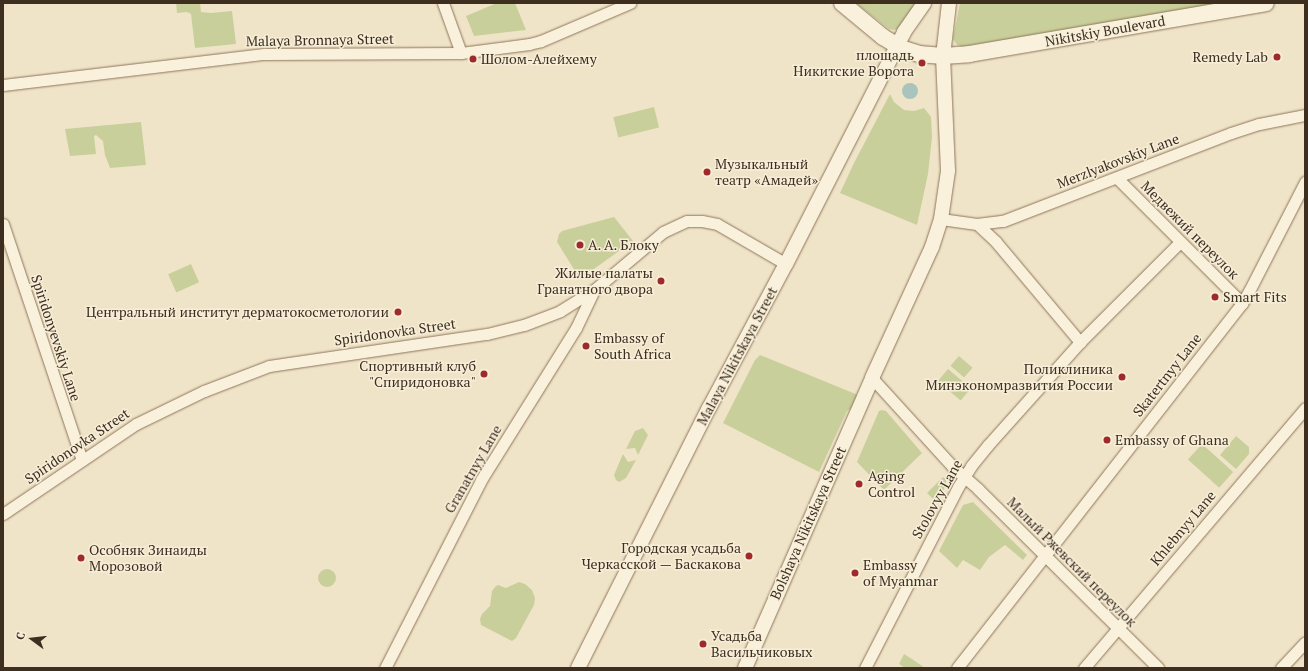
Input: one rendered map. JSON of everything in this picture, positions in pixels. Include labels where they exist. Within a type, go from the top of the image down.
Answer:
[{"type":"main road","points":[[842,3],[883,37],[897,45],[919,54],[943,56]]},
{"type":"main road","name":"Nikitskiy Boulevard","points":[[943,56],[968,54],[1266,3]]},
{"type":"street","points":[[443,3],[461,53]]},
{"type":"street","name":"Malaya Bronnaya Street","points":[[3,85],[264,54],[461,53],[541,41],[630,3]]},
{"type":"street","points":[[897,45],[924,3]]},
{"type":"street","points":[[943,56],[949,3]]},
{"type":"street","name":"Malaya Nikitskaya Street","points":[[578,668],[709,408],[786,264],[897,45]]},
{"type":"street","name":"Bolshaya Nikitskaya Street","points":[[745,668],[872,378],[932,246],[941,219],[946,191],[948,158],[943,56]]},
{"type":"street","name":"Merzlyakovskiy Lane","points":[[941,219],[976,224],[1003,221],[1014,218],[1247,128],[1305,115]]},
{"type":"street","name":"Медвежий переулок","points":[[1116,178],[1242,303]]},
{"type":"street","name":"Skatertnyy Lane","points":[[957,668],[1242,303],[1305,182]]},
{"type":"street","name":"Spiridonovka Street","points":[[3,514],[131,427],[204,391],[256,370],[285,363],[510,330],[560,311],[594,290],[663,232],[687,221],[702,221],[717,224],[786,264]]},
{"type":"street","name":"Spiridonyevskiy Lane","points":[[3,224],[82,460]]},
{"type":"street","points":[[976,224],[996,242],[1080,342]]},
{"type":"street","name":"Stolovyy Lane","points":[[865,668],[964,477],[988,445],[1080,342],[1180,242]]},
{"type":"street","name":"Granatnyy Lane","points":[[385,668],[481,480],[576,328],[594,290]]},
{"type":"street","name":"Малый Ржевский переулок","points":[[872,378],[964,477],[1045,555],[1117,629],[1158,668]]},
{"type":"street","name":"Khlebnyy Lane","points":[[1084,668],[1305,408]]},
{"type":"street","points":[[1281,668],[1305,642]]},
{"type":"green space","points":[[176,3],[200,3],[201,12],[211,13],[232,11],[236,44],[195,48],[191,14],[187,12],[177,13]]},
{"type":"green space","points":[[497,3],[515,3],[526,30],[474,36],[466,16]]},
{"type":"green space","points":[[856,3],[919,3],[901,28],[894,30],[889,29]]},
{"type":"green space","points":[[960,3],[1222,3],[964,47],[957,45],[953,39]]},
{"type":"green space","points":[[890,94],[894,102],[904,110],[914,111],[924,108],[931,117],[932,137],[928,174],[917,225],[840,193]]},
{"type":"green space","points":[[654,107],[659,127],[618,138],[613,117]]},
{"type":"green space","points":[[141,122],[146,165],[110,168],[105,155],[103,141],[96,135],[94,136],[96,154],[70,156],[65,129]]},
{"type":"green space","points":[[614,217],[633,241],[580,279],[557,242],[559,234],[562,231]]},
{"type":"green space","points":[[191,264],[199,282],[176,292],[168,274]]},
{"type":"green space","points":[[760,355],[858,395],[853,407],[847,411],[819,472],[723,423],[755,360]]},
{"type":"green space","points":[[959,356],[973,368],[964,378],[950,366]]},
{"type":"green space","points":[[948,369],[971,388],[961,401],[938,381]]},
{"type":"green space","points":[[879,411],[886,411],[922,453],[884,490],[857,462]]},
{"type":"green space","points":[[643,428],[648,435],[638,455],[635,448],[626,449],[635,431]]},
{"type":"green space","points":[[1236,436],[1249,447],[1249,454],[1236,469],[1220,455]]},
{"type":"green space","points":[[1202,444],[1233,472],[1219,488],[1188,460]]},
{"type":"green space","points":[[623,454],[628,462],[636,460],[626,478],[619,482],[616,480],[614,475]]},
{"type":"green space","points":[[943,477],[946,479],[946,485],[937,503],[927,493]]},
{"type":"green space","points":[[973,502],[1027,555],[1023,560],[1005,545],[989,557],[980,570],[963,560],[957,568],[939,551],[963,505]]},
{"type":"green space","points":[[323,569],[331,569],[336,574],[334,585],[331,587],[323,587],[318,582],[318,574]]},
{"type":"green space","points":[[519,582],[525,584],[532,590],[535,598],[534,605],[516,638],[512,641],[481,625],[480,619],[482,614],[490,606],[492,591],[496,586],[498,585],[506,588]]},
{"type":"green space","points":[[904,654],[925,668],[905,668],[899,664]]},
{"type":"water","points":[[907,83],[913,83],[918,88],[916,97],[913,99],[907,99],[902,94],[902,88]]},
{"type":"place","name":"Remedy Lab","points":[[1277,57]]},
{"type":"place","name":"Шолом-Алейхему","points":[[473,59]]},
{"type":"place","name":"площадь Никитские Ворота","points":[[922,63]]},
{"type":"place","name":"Музыкальный театр «Амадей»","points":[[707,172]]},
{"type":"place","name":"А. А. Блоку","points":[[580,245]]},
{"type":"place","name":"Жилые палаты Гранатного двора","points":[[661,281]]},
{"type":"place","name":"Smart Fits","points":[[1215,297]]},
{"type":"place","name":"Центральный институт дерматокосметологии","points":[[398,312]]},
{"type":"place","name":"Embassy of South Africa","points":[[586,346]]},
{"type":"place","name":"Спортивный клуб \"Спиридоновка\"","points":[[484,374]]},
{"type":"place","name":"Поликлиника Минэкономразвития России","points":[[1122,377]]},
{"type":"place","name":"Embassy of Ghana","points":[[1107,440]]},
{"type":"place","name":"Aging Control","points":[[859,484]]},
{"type":"place","name":"Городская усадьба Черкасской — Баскакова","points":[[749,556]]},
{"type":"place","name":"Особняк Зинаиды Морозовой","points":[[81,558]]},
{"type":"place","name":"Embassy of Myanmar","points":[[855,573]]},
{"type":"place","name":"Усадьба Васильчиковых","points":[[703,644]]}]
